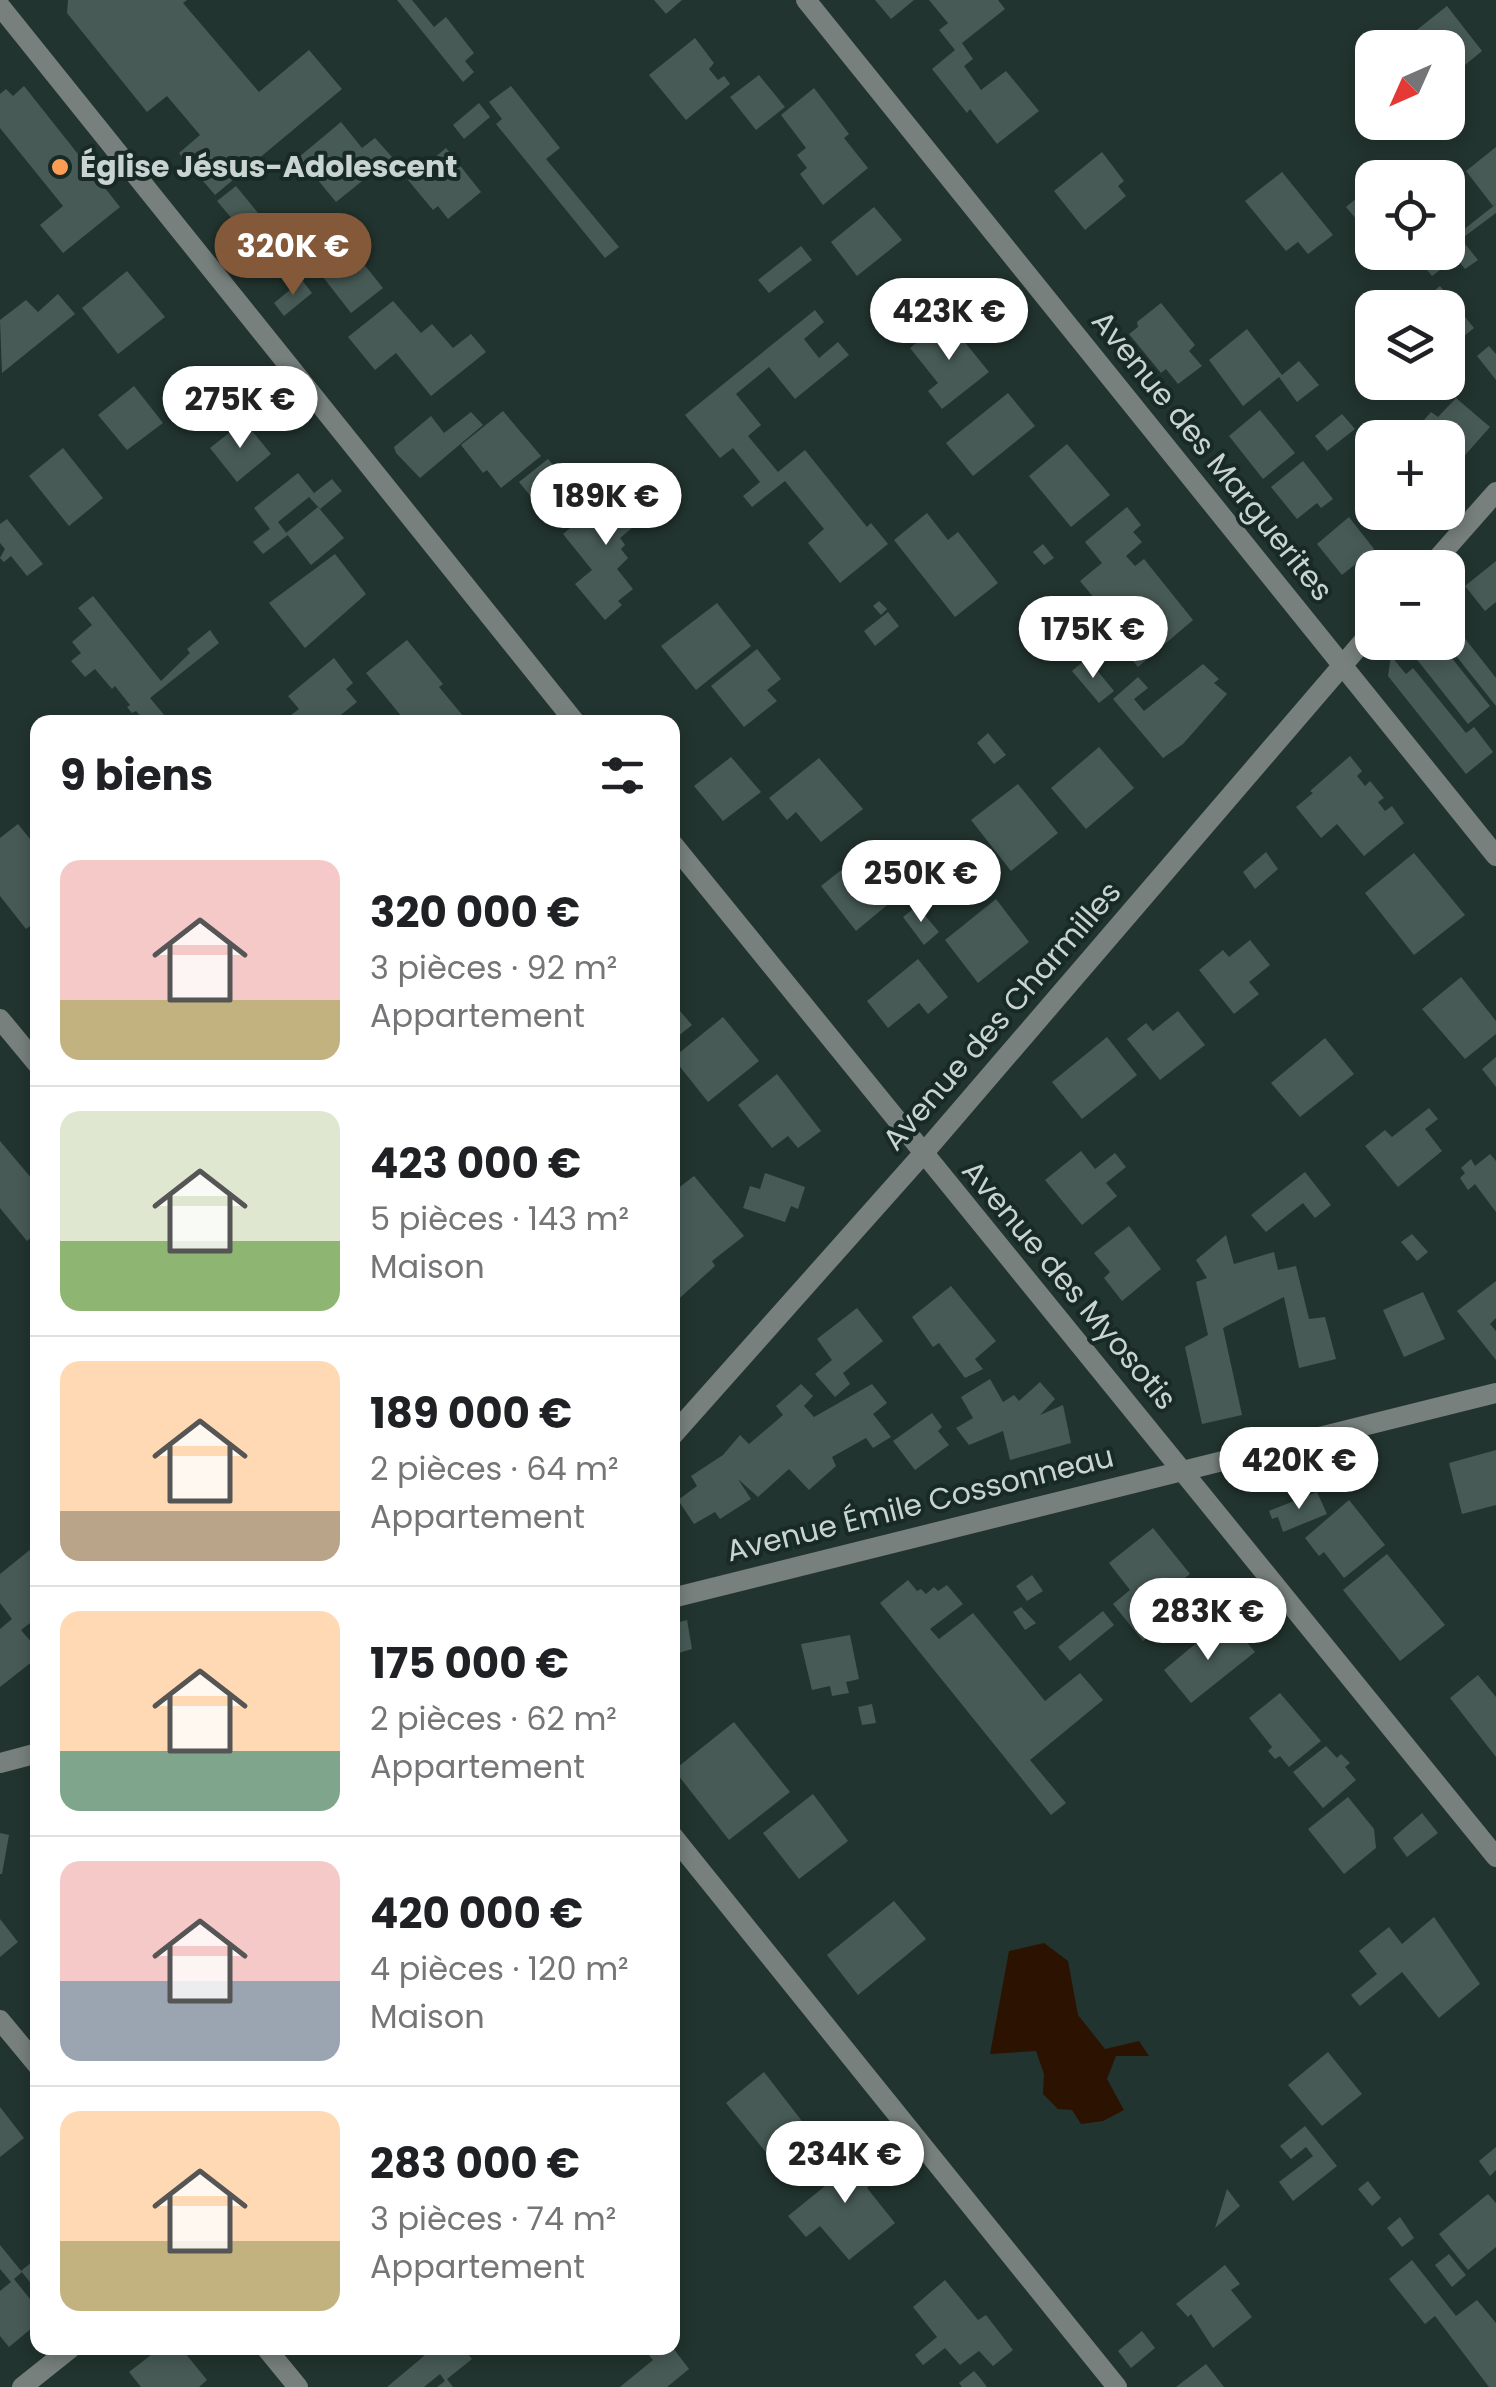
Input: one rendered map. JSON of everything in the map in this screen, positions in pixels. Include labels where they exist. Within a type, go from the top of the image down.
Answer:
[{"type":"street","name":"Avenue des Marguerites","points":[[806,0],[1496,856]]},
{"type":"street","points":[[0,6],[570,715]]},
{"type":"street","points":[[1445,550],[1496,492]]},
{"type":"street","name":"Avenue des Charmilles","points":[[680,1427],[922,1154],[1355,650]]},
{"type":"street","name":"Avenue des Myosotis","points":[[680,854],[1496,1857]]},
{"type":"street","points":[[0,1018],[30,1055]]},
{"type":"street","name":"Avenue Émile Cossonneau","points":[[680,1596],[1496,1392]]},
{"type":"street","points":[[0,1763],[30,1756]]},
{"type":"street","points":[[680,1845],[1117,2387]]},
{"type":"street","points":[[0,2020],[30,2056]]},
{"type":"street","points":[[22,2387],[62,2355]]},
{"type":"street","points":[[272,2355],[298,2387]]},
{"type":"shaded area","points":[[1044,1943],[1068,1961],[1078,2015],[1105,2049],[1139,2041],[1149,2056],[1116,2056],[1107,2079],[1124,2110],[1103,2121],[1081,2124],[1072,2110],[1058,2109],[1043,2094],[1044,2074],[1036,2051],[990,2054],[1009,1951]]},
{"type":"building","points":[[68,0],[187,0],[183,3],[259,92],[309,50],[342,89],[215,195],[179,153],[200,135],[167,96],[147,112],[67,13]]},
{"type":"building","points":[[397,0],[412,0],[434,27],[446,17],[474,53],[465,61],[474,72],[463,82]]},
{"type":"building","points":[[654,0],[682,0],[666,14]]},
{"type":"building","points":[[875,0],[914,0],[891,19]]},
{"type":"building","points":[[929,0],[998,0],[1005,9],[962,43],[973,59],[964,66],[981,90],[1006,71],[1039,111],[997,144],[932,69],[955,50],[939,30],[948,23]]},
{"type":"building","points":[[1447,6],[1482,51],[1465,65],[1465,30],[1417,30]]},
{"type":"building","points":[[695,38],[714,63],[709,69],[718,80],[724,76],[730,84],[686,120],[649,75]]},
{"type":"building","points":[[759,75],[785,107],[756,130],[730,97]]},
{"type":"building","name":"Église Jésus-Adolescent","points":[[24,86],[120,207],[63,253],[40,225],[63,206],[0,128],[0,94],[6,89],[13,96]]},
{"type":"building","points":[[511,86],[560,148],[546,159],[619,247],[605,258],[496,124],[502,119],[489,102]]},
{"type":"building","points":[[814,88],[849,134],[844,138],[868,168],[823,205],[800,174],[807,168],[797,155],[806,148],[781,115]]},
{"type":"building","points":[[479,103],[490,117],[464,139],[453,125]]},
{"type":"building","points":[[341,122],[362,148],[375,138],[392,157],[336,202],[299,157]]},
{"type":"building","points":[[1496,147],[1496,204],[1493,206],[1466,171]]},
{"type":"building","points":[[446,148],[481,192],[448,219],[438,206],[433,210],[408,180]]},
{"type":"building","points":[[1102,152],[1124,181],[1118,186],[1126,196],[1085,230],[1054,191]]},
{"type":"building","points":[[1282,172],[1333,235],[1308,254],[1298,242],[1286,251],[1245,201]]},
{"type":"building","points":[[236,186],[258,213],[240,228],[217,201]]},
{"type":"building","points":[[1355,200],[1355,218],[1346,207]]},
{"type":"building","points":[[1496,204],[1496,213],[1465,236],[1465,229]]},
{"type":"building","points":[[874,207],[902,240],[857,276],[831,242]]},
{"type":"building","points":[[1465,244],[1478,260],[1465,269]]},
{"type":"building","points":[[801,246],[812,260],[769,293],[758,280]]},
{"type":"building","points":[[354,252],[383,288],[351,313],[323,277]]},
{"type":"building","points":[[127,271],[165,317],[118,354],[82,308]]},
{"type":"building","points":[[302,280],[312,293],[284,316],[274,303]]},
{"type":"building","points":[[58,294],[75,314],[2,373],[0,320],[26,300],[38,312]]},
{"type":"building","points":[[393,301],[421,333],[432,324],[453,348],[471,334],[486,352],[431,396],[396,353],[375,370],[348,337]]},
{"type":"building","points":[[1161,303],[1195,345],[1189,351],[1202,366],[1178,384],[1166,369],[1161,373],[1129,334],[1138,327],[1137,322]]},
{"type":"building","points":[[815,310],[824,322],[804,339],[819,358],[838,342],[849,355],[795,399],[769,367],[736,394],[761,425],[748,436],[778,472],[805,450],[867,527],[871,523],[888,544],[840,583],[808,543],[824,529],[785,481],[752,507],[743,496],[760,482],[733,448],[720,458],[685,415]]},
{"type":"building","points":[[1465,317],[1474,328],[1465,335]]},
{"type":"building","points":[[946,319],[989,372],[942,409],[928,391],[938,383],[910,348]]},
{"type":"building","points":[[1247,329],[1282,375],[1299,361],[1319,385],[1297,402],[1279,377],[1243,406],[1209,360]]},
{"type":"building","points":[[1489,346],[1496,354],[1496,380],[1477,356]]},
{"type":"building","points":[[134,386],[163,423],[127,450],[98,415]]},
{"type":"building","points":[[1008,393],[1035,426],[973,476],[946,443]]},
{"type":"building","points":[[1458,400],[1490,427],[1465,455],[1465,420],[1424,420],[1431,412],[1438,417]]},
{"type":"building","points":[[1260,410],[1295,453],[1263,479],[1229,436]]},
{"type":"building","points":[[503,411],[541,456],[501,488],[461,445]]},
{"type":"building","points":[[471,412],[483,425],[420,478],[396,453],[394,447],[431,416],[444,433]]},
{"type":"building","points":[[1342,414],[1355,429],[1327,451],[1315,436]]},
{"type":"building","points":[[244,421],[271,454],[237,482],[210,448]]},
{"type":"building","points":[[1067,444],[1110,495],[1071,527],[1029,476]]},
{"type":"building","points":[[63,448],[103,498],[69,526],[29,476]]},
{"type":"building","points":[[548,459],[580,498],[551,521],[519,482]]},
{"type":"building","points":[[1303,461],[1333,499],[1321,508],[1317,503],[1297,519],[1271,487]]},
{"type":"building","points":[[298,473],[314,493],[332,479],[342,491],[320,509],[309,497],[278,522],[288,535],[263,554],[253,542],[270,529],[254,508]]},
{"type":"building","points":[[625,482],[650,513],[620,538],[625,545],[621,549],[628,558],[617,569],[633,589],[618,601],[622,605],[605,620],[575,584],[592,570],[563,534]]},
{"type":"building","points":[[318,507],[344,538],[311,565],[286,533]]},
{"type":"building","points":[[1127,507],[1141,525],[1133,532],[1142,542],[1126,556],[1135,566],[1144,559],[1193,620],[1138,667],[1087,605],[1095,599],[1080,581],[1102,563],[1085,542]]},
{"type":"building","points":[[927,513],[948,540],[958,532],[998,583],[955,617],[894,540]]},
{"type":"building","points":[[1349,517],[1355,530],[1374,549],[1355,550],[1355,564],[1342,575],[1317,544]]},
{"type":"building","points":[[7,519],[43,564],[27,576],[11,556],[4,562],[0,558],[5,549],[0,543],[0,524]]},
{"type":"building","points":[[1043,544],[1054,558],[1044,565],[1033,552]]},
{"type":"building","points":[[335,554],[366,594],[305,648],[269,603]]},
{"type":"building","points":[[1496,561],[1496,602],[1485,611],[1465,586]]},
{"type":"building","points":[[93,596],[161,681],[190,653],[187,649],[210,630],[219,643],[150,698],[164,715],[140,715],[132,713],[115,686],[112,689],[95,669],[85,677],[71,661],[81,653],[72,642],[92,625],[78,608]]},
{"type":"building","points":[[879,601],[887,609],[881,615],[873,606]]},
{"type":"building","points":[[717,603],[751,646],[696,690],[661,646]]},
{"type":"building","points":[[888,612],[899,626],[875,646],[864,631]]},
{"type":"building","points":[[1465,639],[1496,678],[1496,706],[1459,660],[1465,660]]},
{"type":"building","points":[[407,640],[462,715],[400,715],[366,673]]},
{"type":"building","points":[[757,649],[781,679],[767,690],[777,701],[744,727],[711,686]]},
{"type":"building","points":[[334,658],[353,683],[346,689],[357,702],[341,715],[291,715],[299,709],[288,696]]},
{"type":"building","points":[[1087,658],[1114,691],[1099,703],[1072,671]]},
{"type":"building","points":[[1390,660],[1406,674],[1413,668],[1466,733],[1474,727],[1493,752],[1466,774],[1388,676]]},
{"type":"building","points":[[1417,660],[1453,660],[1490,706],[1468,724]]},
{"type":"building","points":[[1203,664],[1219,679],[1214,683],[1227,694],[1183,744],[1163,758],[1113,699],[1138,677],[1148,688],[1134,699],[1144,711]]},
{"type":"building","points":[[988,733],[1006,755],[994,764],[977,743]]},
{"type":"building","points":[[1099,747],[1134,788],[1086,829],[1051,788]]},
{"type":"building","points":[[1350,756],[1362,771],[1357,776],[1365,786],[1370,781],[1384,798],[1378,802],[1385,811],[1392,806],[1404,823],[1364,856],[1337,824],[1321,838],[1296,807]]},
{"type":"building","points":[[731,757],[761,792],[723,821],[694,786]]},
{"type":"building","points":[[819,758],[863,809],[821,842],[796,812],[787,820],[769,798]]},
{"type":"building","points":[[1018,784],[1058,833],[1011,871],[971,820]]},
{"type":"building","points":[[18,824],[30,839],[30,926],[26,929],[0,896],[0,838]]},
{"type":"building","points":[[1266,852],[1278,869],[1255,889],[1243,872]]},
{"type":"building","points":[[1414,853],[1465,915],[1414,955],[1365,893]]},
{"type":"building","points":[[859,856],[892,901],[856,931],[821,886]]},
{"type":"building","points":[[948,857],[960,872],[925,900],[913,886]]},
{"type":"building","points":[[996,899],[1029,942],[978,983],[945,940]]},
{"type":"building","points":[[917,906],[939,932],[924,945],[903,917]]},
{"type":"building","points":[[1250,940],[1270,965],[1249,982],[1259,994],[1234,1014],[1199,970],[1223,950],[1229,957]]},
{"type":"building","points":[[918,959],[948,997],[928,1014],[919,1003],[888,1028],[867,1001]]},
{"type":"building","points":[[1461,977],[1496,1021],[1496,1034],[1465,1059],[1422,1009]]},
{"type":"building","points":[[680,1011],[692,1025],[680,1035]]},
{"type":"building","points":[[1178,1011],[1205,1045],[1160,1080],[1127,1039],[1146,1023],[1153,1031]]},
{"type":"building","points":[[723,1017],[759,1061],[708,1102],[680,1067],[680,1052]]},
{"type":"building","points":[[1107,1037],[1137,1075],[1082,1119],[1052,1082]]},
{"type":"building","points":[[1325,1038],[1354,1074],[1300,1117],[1271,1083]]},
{"type":"building","points":[[1496,1057],[1496,1087],[1482,1069]]},
{"type":"building","points":[[777,1074],[821,1131],[798,1148],[788,1136],[772,1148],[738,1105]]},
{"type":"building","points":[[1429,1108],[1438,1119],[1425,1129],[1442,1151],[1398,1187],[1365,1146],[1385,1130],[1392,1137]]},
{"type":"building","points":[[0,1141],[30,1177],[27,1241],[0,1208]]},
{"type":"building","points":[[1081,1151],[1095,1169],[1115,1153],[1126,1167],[1106,1183],[1117,1196],[1082,1225],[1045,1180]]},
{"type":"building","points":[[1490,1154],[1496,1161],[1496,1212],[1475,1184],[1468,1190],[1460,1178],[1465,1173],[1461,1168],[1471,1159],[1475,1166]]},
{"type":"building","points":[[1305,1172],[1331,1205],[1315,1218],[1303,1203],[1266,1232],[1251,1215]]},
{"type":"building","points":[[765,1173],[805,1187],[798,1209],[791,1206],[785,1222],[743,1208],[750,1186],[760,1189]]},
{"type":"building","points":[[694,1176],[744,1236],[712,1261],[715,1266],[680,1298],[680,1187]]},
{"type":"building","points":[[1129,1226],[1161,1269],[1122,1301],[1104,1278],[1110,1272],[1094,1253]]},
{"type":"building","points":[[1412,1234],[1428,1252],[1417,1261],[1401,1242]]},
{"type":"building","points":[[1226,1235],[1234,1264],[1274,1252],[1278,1270],[1296,1266],[1309,1319],[1325,1317],[1336,1359],[1299,1368],[1284,1297],[1223,1328],[1242,1415],[1202,1424],[1185,1347],[1208,1335],[1196,1282],[1207,1278],[1196,1260]]},
{"type":"building","points":[[1496,1281],[1496,1318],[1490,1324],[1496,1331],[1496,1360],[1457,1311]]},
{"type":"building","points":[[951,1286],[996,1341],[975,1359],[983,1369],[965,1378],[939,1343],[933,1347],[912,1317]]},
{"type":"building","points":[[1423,1292],[1445,1339],[1404,1357],[1383,1310]]},
{"type":"building","points":[[857,1308],[883,1341],[843,1373],[850,1384],[835,1397],[815,1374],[832,1360],[817,1339]]},
{"type":"building","points":[[990,1379],[1003,1402],[1014,1395],[1019,1401],[1040,1382],[1055,1399],[1040,1415],[1063,1405],[1071,1443],[1010,1460],[1003,1431],[969,1445],[956,1428],[973,1418],[961,1397]]},
{"type":"building","points":[[801,1384],[813,1396],[804,1406],[814,1417],[872,1384],[887,1403],[873,1414],[891,1437],[873,1448],[866,1438],[832,1457],[836,1466],[809,1490],[789,1469],[758,1497],[738,1479],[751,1499],[720,1519],[715,1512],[694,1524],[680,1503],[680,1499],[697,1486],[691,1476],[723,1455],[740,1435],[749,1444],[783,1415],[776,1406]]},
{"type":"building","points":[[932,1413],[942,1427],[938,1431],[949,1445],[915,1470],[893,1441]]},
{"type":"building","points":[[1496,1450],[1496,1505],[1462,1514],[1449,1463]]},
{"type":"building","points":[[1317,1492],[1327,1514],[1283,1532],[1278,1517],[1272,1519],[1269,1511]]},
{"type":"building","points":[[1349,1500],[1385,1545],[1344,1578],[1324,1552],[1319,1556],[1305,1538]]},
{"type":"building","points":[[1153,1528],[1190,1574],[1160,1598],[1174,1616],[1143,1641],[1113,1604],[1130,1590],[1109,1563]]},
{"type":"building","points":[[30,1550],[30,1623],[21,1630],[30,1641],[30,1663],[0,1687],[0,1629],[12,1619],[0,1603],[0,1574]]},
{"type":"building","points":[[1387,1554],[1445,1625],[1400,1661],[1343,1590]]},
{"type":"building","points":[[1032,1575],[1043,1591],[1027,1601],[1016,1586]]},
{"type":"building","points":[[908,1580],[917,1591],[921,1589],[926,1594],[934,1587],[938,1591],[947,1585],[963,1604],[930,1629],[939,1639],[973,1613],[1045,1701],[1080,1673],[1103,1700],[1030,1760],[1066,1803],[1051,1815],[880,1603]]},
{"type":"building","points":[[1021,1607],[1036,1623],[1025,1630],[1013,1612]]},
{"type":"building","points":[[1103,1611],[1114,1625],[1070,1661],[1058,1647]]},
{"type":"building","points":[[687,1620],[692,1649],[680,1653],[680,1622]]},
{"type":"building","points":[[1236,1629],[1255,1652],[1191,1703],[1164,1670],[1213,1631],[1221,1641]]},
{"type":"building","points":[[850,1635],[859,1679],[846,1682],[849,1693],[832,1696],[830,1686],[812,1690],[801,1644]]},
{"type":"building","points":[[1478,1675],[1496,1697],[1496,1757],[1450,1698]]},
{"type":"building","points":[[1280,1693],[1321,1741],[1289,1767],[1280,1756],[1275,1759],[1268,1751],[1272,1747],[1249,1718]]},
{"type":"building","points":[[872,1704],[876,1723],[862,1725],[858,1707]]},
{"type":"building","points":[[734,1722],[790,1792],[729,1840],[680,1778],[680,1765]]},
{"type":"building","points":[[1326,1746],[1337,1758],[1341,1754],[1350,1763],[1345,1767],[1356,1780],[1323,1808],[1293,1772]]},
{"type":"building","points":[[813,1794],[848,1841],[799,1879],[763,1833]]},
{"type":"building","points":[[1348,1797],[1374,1829],[1376,1848],[1344,1874],[1308,1829]]},
{"type":"building","points":[[1422,1813],[1438,1833],[1407,1857],[1393,1838]]},
{"type":"building","points":[[0,1833],[9,1835],[2,1874],[0,1874]]},
{"type":"building","points":[[894,1901],[926,1939],[858,1995],[827,1955]]},
{"type":"building","points":[[1434,1917],[1480,1984],[1439,2018],[1402,1972],[1360,2006],[1351,1995],[1377,1974],[1359,1951],[1389,1927],[1402,1944]]},
{"type":"building","points":[[0,1919],[18,1942],[0,1957]]},
{"type":"building","points":[[1328,2052],[1362,2094],[1322,2126],[1288,2085]]},
{"type":"building","points":[[764,2072],[805,2125],[768,2155],[726,2103]]},
{"type":"building","points":[[0,2107],[24,2138],[0,2157]]},
{"type":"building","points":[[1305,2126],[1337,2166],[1293,2201],[1279,2182],[1313,2156],[1306,2147],[1291,2159],[1280,2146]]},
{"type":"building","points":[[849,2144],[878,2179],[867,2188],[895,2223],[849,2260],[820,2226],[806,2237],[788,2216],[835,2178],[824,2165]]},
{"type":"building","points":[[1496,2147],[1496,2170],[1490,2176],[1479,2161]]},
{"type":"building","points":[[1368,2181],[1381,2198],[1372,2206],[1358,2189]]},
{"type":"building","points":[[1227,2189],[1240,2206],[1215,2228]]},
{"type":"building","points":[[1488,2194],[1496,2203],[1496,2247],[1468,2270],[1439,2234]]},
{"type":"building","points":[[1400,2217],[1414,2238],[1402,2247],[1387,2228]]},
{"type":"building","points":[[0,2245],[22,2272],[14,2279],[30,2299],[30,2330],[9,2347],[0,2336],[0,2291],[11,2282],[0,2269]]},
{"type":"building","points":[[1449,2254],[1466,2275],[1452,2287],[1435,2265]]},
{"type":"building","points":[[1412,2260],[1456,2316],[1477,2300],[1496,2323],[1496,2387],[1489,2387],[1435,2316],[1425,2324],[1389,2279]]},
{"type":"building","points":[[30,2264],[30,2282],[21,2271]]},
{"type":"building","points":[[1225,2265],[1240,2284],[1231,2290],[1252,2317],[1213,2348],[1191,2314],[1188,2317],[1176,2304]]},
{"type":"building","points":[[945,2280],[978,2320],[986,2315],[1013,2350],[993,2366],[979,2351],[960,2365],[945,2348],[923,2365],[915,2355],[937,2337],[913,2307]]},
{"type":"building","points":[[1142,2331],[1155,2348],[1131,2368],[1118,2351]]},
{"type":"building","points":[[151,2355],[187,2355],[207,2380],[199,2387],[141,2387],[129,2372]]},
{"type":"building","points":[[469,2355],[472,2359],[447,2379],[453,2387],[437,2387],[445,2381],[440,2374],[424,2387],[387,2387],[424,2356]]},
{"type":"building","points":[[649,2355],[678,2355],[689,2369],[667,2387],[620,2387],[653,2360]]},
{"type":"building","points":[[1206,2364],[1224,2387],[1176,2387]]},
{"type":"building","points":[[974,2371],[987,2387],[962,2387],[959,2383]]},
{"type":"place","name":"Église Jésus-Adolescent","points":[[60,167]]}]
